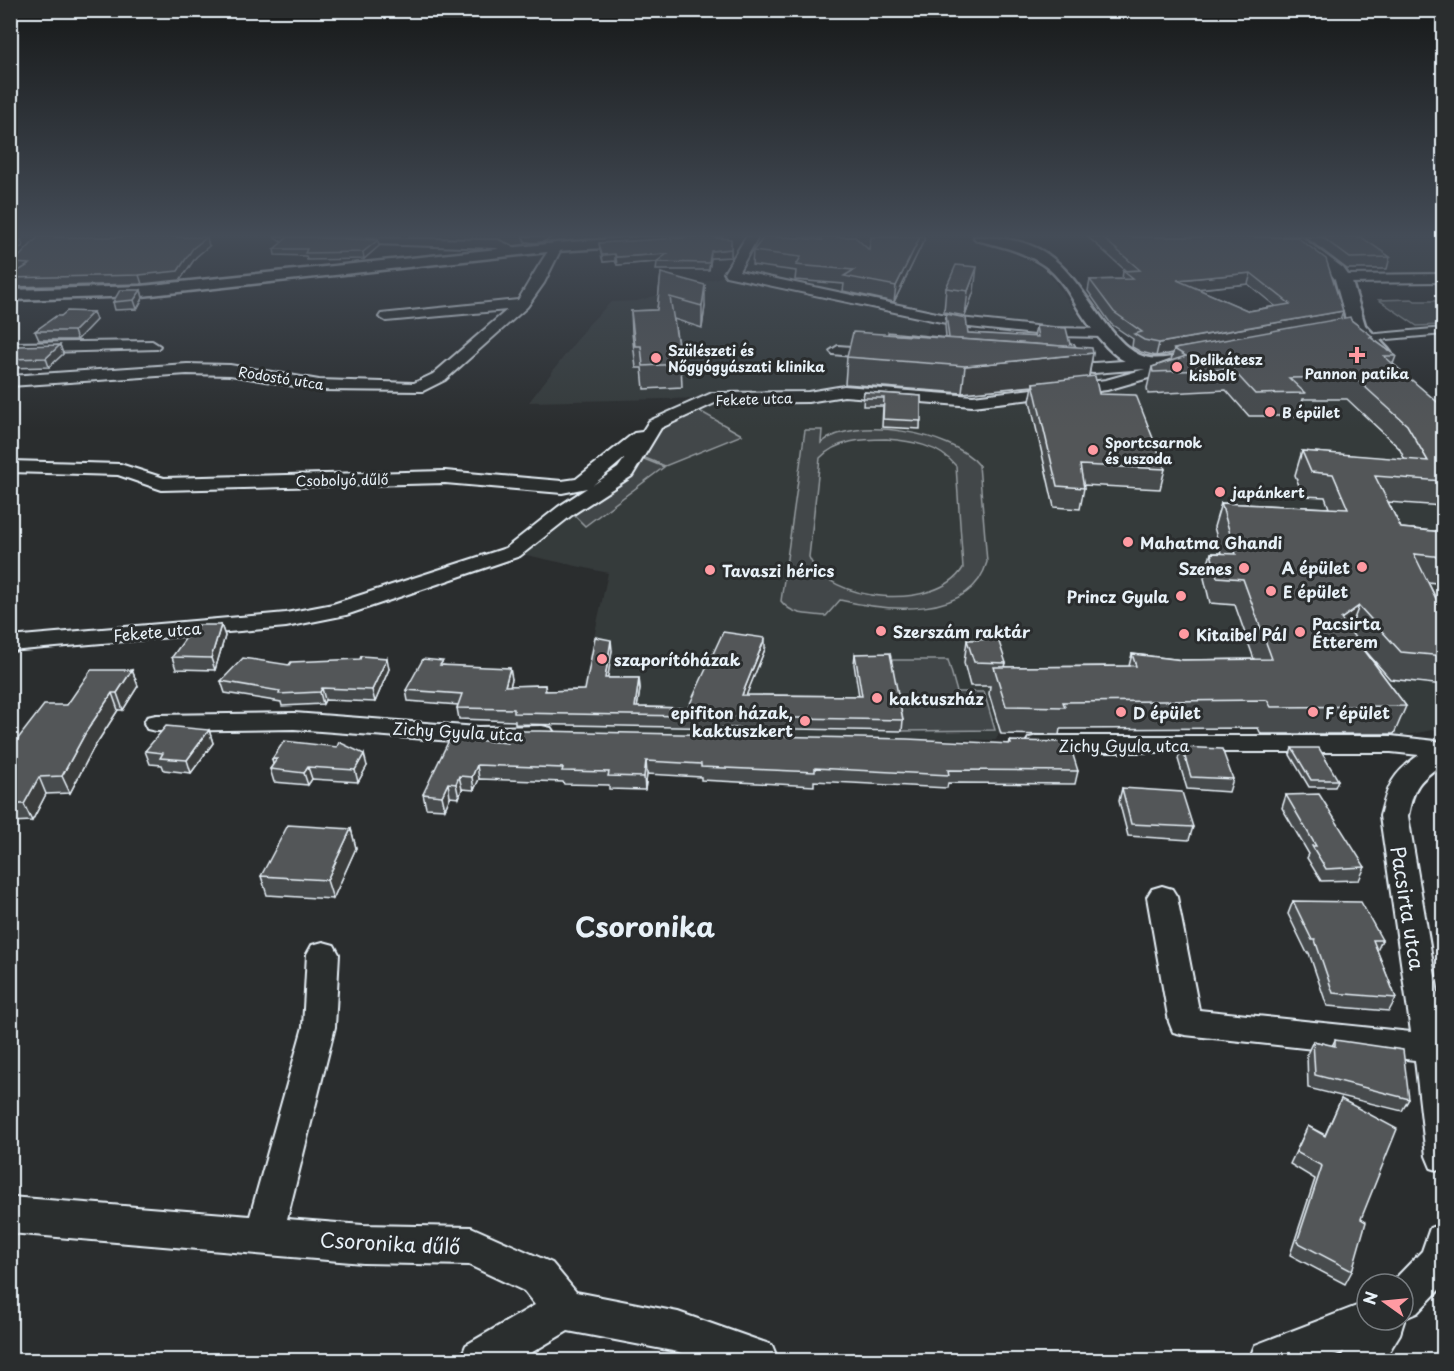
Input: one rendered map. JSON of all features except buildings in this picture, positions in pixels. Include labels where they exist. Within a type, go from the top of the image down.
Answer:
[{"type":"street","name":"Rodostó utca","points":[[10,381],[187,369],[230,370],[319,385],[417,388],[439,376],[524,301]]},
{"type":"street","points":[[862,301],[960,322],[1054,332],[1105,333]]},
{"type":"street","points":[[1082,301],[1124,355],[1152,364]]},
{"type":"street","points":[[1350,301],[1361,333],[1398,368]]},
{"type":"street","points":[[386,317],[522,304]]},
{"type":"street","points":[[1335,331],[1361,333],[1443,331]]},
{"type":"street","points":[[10,348],[152,346]]},
{"type":"street","points":[[838,351],[899,356]]},
{"type":"street","points":[[1043,365],[1094,368],[1152,364],[1218,353]]},
{"type":"street","name":"Fekete utca","points":[[10,645],[286,620],[338,609],[513,552],[565,511],[625,472],[655,425],[712,398],[808,397],[844,392],[973,401],[1107,385],[1153,372],[1152,364]]},
{"type":"street","name":"Csobolyó dűlő","points":[[10,466],[120,470],[162,484],[445,477],[562,487],[582,484],[655,425]]},
{"type":"street","name":"Fekete utca","points":[[10,631],[201,615],[286,614],[338,609]]},
{"type":"street","name":"Zichy Gyula utca","points":[[156,723],[294,721],[478,735],[567,735]]},
{"type":"street","name":"Zichy Gyula utca","points":[[1018,744],[1391,744],[1436,756]]},
{"type":"street","name":"Pacsirta utca","points":[[1436,756],[1401,786],[1394,816],[1430,1048],[1443,1156]]},
{"type":"street","points":[[1161,897],[1185,1022],[1430,1048]]},
{"type":"street","points":[[264,1235],[319,1027],[323,954]]},
{"type":"street","name":"Csoronika dűlő","points":[[10,1215],[363,1244],[471,1246],[538,1277],[565,1310]]},
{"type":"street","points":[[1415,1286],[1438,1262],[1443,1242]]},
{"type":"street","points":[[482,1360],[565,1310],[678,1332],[757,1360]]},
{"type":"street","points":[[1270,1360],[1355,1327]]},
{"type":"street","points":[[1361,1360],[1378,1332]]},
{"type":"shaded area","points":[[850,301],[930,318],[922,357],[1094,368],[1108,385],[1382,382],[1443,437],[1443,728],[1396,737],[1264,738],[1257,728],[1000,730],[996,740],[573,733],[608,573],[513,552],[710,398],[529,402],[589,324],[611,302]]},
{"type":"shaded area","points":[[874,301],[1068,301],[1087,327],[1077,330],[963,320]]},
{"type":"shaded area","points":[[1380,301],[1443,301],[1443,325],[1417,326]]},
{"type":"shaded area","points":[[696,409],[742,435],[665,466],[640,456],[660,425]]},
{"type":"shaded area","points":[[805,430],[822,430],[821,443],[836,435],[856,430],[902,431],[948,444],[966,453],[979,465],[987,562],[978,581],[964,594],[946,602],[925,607],[880,607],[840,600],[826,616],[796,612],[781,601]],"holes":[[[868,439],[886,439],[924,445],[941,453],[956,466],[963,568],[950,582],[931,591],[908,596],[883,596],[837,585],[820,573],[809,557],[820,458],[842,444]]]},
{"type":"shaded area","points":[[639,457],[664,467],[585,526],[570,511]]},
{"type":"shaded area","points":[[888,660],[948,660],[957,692],[984,692],[995,730],[902,731]]},
{"type":"place","name":"Pannon patika","points":[[1357,355]]},
{"type":"place","name":"Szülészeti és Nőgyógyászati klinika","points":[[656,358]]},
{"type":"place","name":"Delikátesz kisbolt","points":[[1177,367]]},
{"type":"place","name":"B épület","points":[[1270,412]]},
{"type":"place","name":"Sportcsarnok és uszoda","points":[[1093,450]]},
{"type":"place","name":"japánkert","points":[[1220,492]]},
{"type":"place","name":"Mahatma Ghandi","points":[[1128,542]]},
{"type":"place","name":"A épület","points":[[1362,567]]},
{"type":"place","name":"Szenes","points":[[1244,568]]},
{"type":"place","name":"Tavaszi hérics","points":[[710,570]]},
{"type":"place","name":"E épület","points":[[1271,591]]},
{"type":"place","name":"Princz Gyula","points":[[1181,596]]},
{"type":"place","name":"Szerszám raktár","points":[[881,631]]},
{"type":"place","name":"Pacsirta Étterem","points":[[1300,632]]},
{"type":"place","name":"Kitaibel Pál","points":[[1184,634]]},
{"type":"place","name":"szaporítóházak","points":[[602,659]]},
{"type":"place","name":"kaktuszház","points":[[877,698]]},
{"type":"place","name":"D épület","points":[[1121,712]]},
{"type":"place","name":"F épület","points":[[1313,712]]},
{"type":"place","name":"epifiton házak, kaktuszkert","points":[[805,721]]},
{"type":"district","name":"Csoronika","points":[[645,925]]}]
